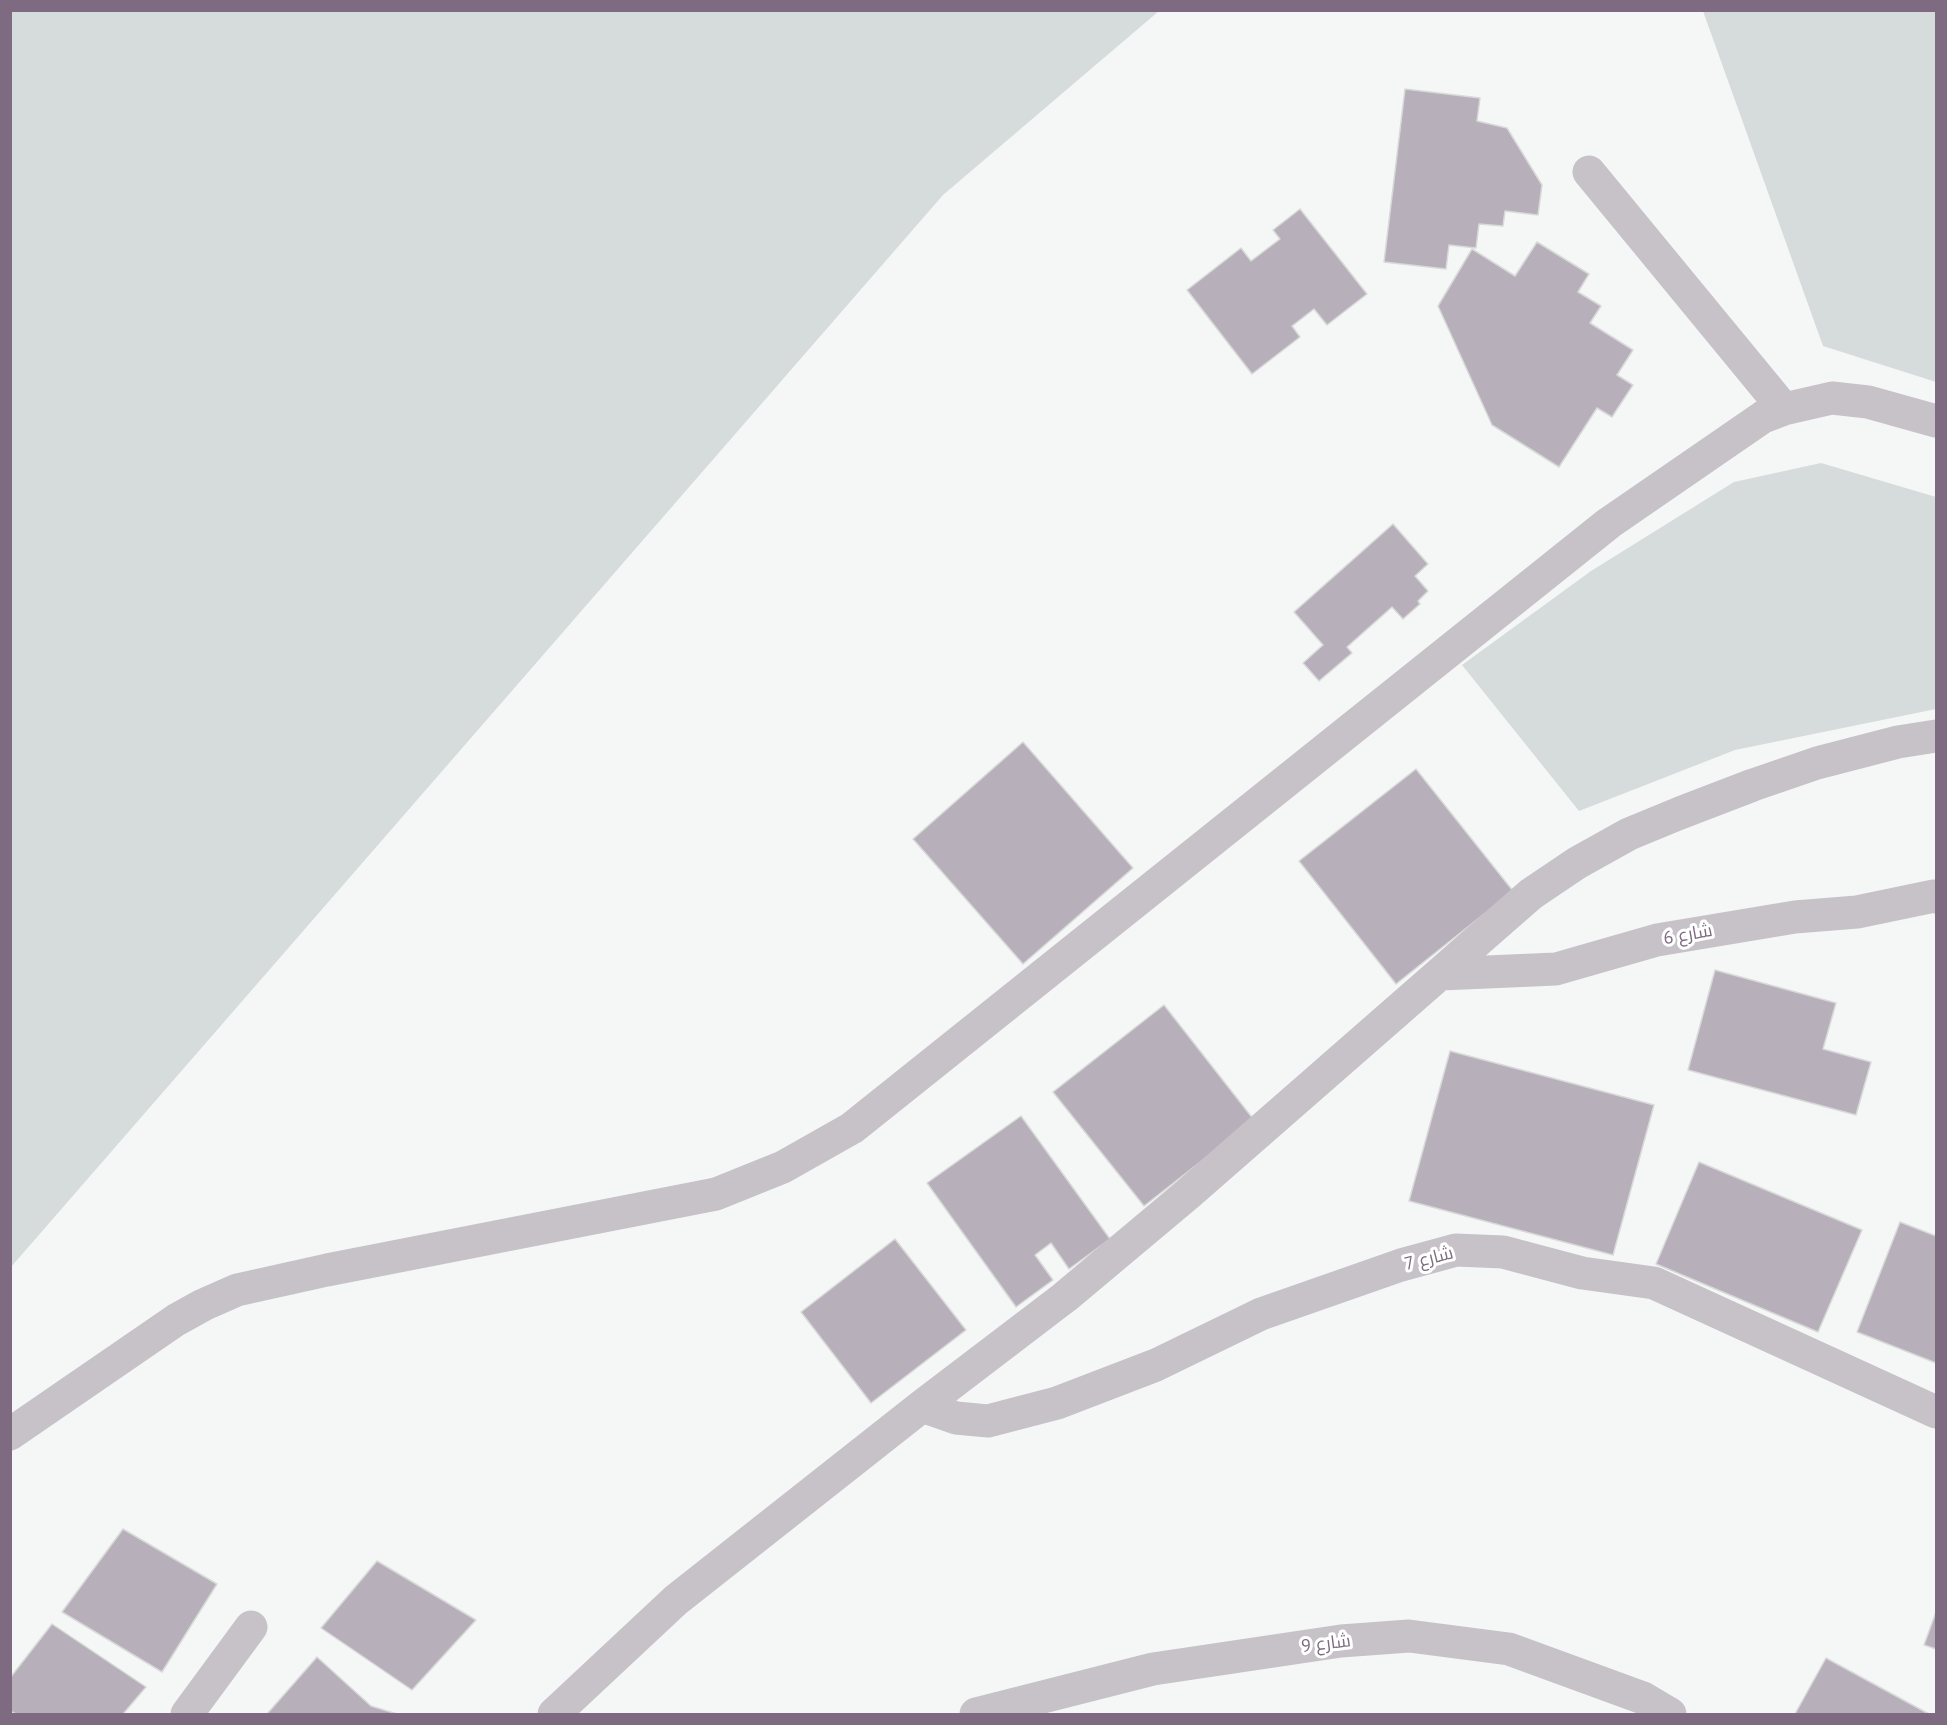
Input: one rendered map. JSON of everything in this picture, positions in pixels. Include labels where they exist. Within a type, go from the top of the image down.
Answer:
[{"type":"street","points":[[1589,172],[1784,409]]},
{"type":"street","points":[[10,1434],[176,1320],[237,1290],[716,1194],[783,1167],[852,1128],[1609,523],[1763,417],[1784,409],[1832,398],[1868,402],[1936,421]]},
{"type":"street","points":[[554,1714],[676,1600],[922,1406],[1065,1297],[1190,1193],[1531,894],[1577,863],[1629,834],[1753,785],[1817,763],[1898,742],[1936,736]]},
{"type":"street","name":"شارع 6","points":[[1441,974],[1556,969],[1657,940],[1795,917],[1857,912],[1936,897]]},
{"type":"street","name":"شارع 7","points":[[922,1406],[956,1418],[988,1420],[1057,1403],[1156,1365],[1261,1314],[1401,1265],[1456,1250],[1503,1252],[1582,1273],[1654,1283],[1936,1412]]},
{"type":"street","points":[[187,1714],[251,1627]]},
{"type":"street","name":"شارع 9","points":[[976,1714],[1153,1670],[1341,1641],[1409,1636],[1509,1649],[1643,1698],[1670,1714]]},
{"type":"shaded area","points":[[11,10],[1159,11],[943,195],[11,1267]]},
{"type":"shaded area","points":[[1703,11],[1936,11],[1936,382],[1823,346]]},
{"type":"shaded area","points":[[1821,463],[1936,497],[1936,709],[1735,750],[1579,811],[1462,665],[1591,571],[1734,482]]},
{"type":"building","points":[[1405,89],[1480,98],[1477,121],[1507,128],[1542,185],[1538,215],[1505,211],[1503,226],[1479,224],[1476,248],[1449,245],[1446,269],[1384,262]]},
{"type":"building","points":[[1300,209],[1367,294],[1327,325],[1314,309],[1292,326],[1300,337],[1252,374],[1187,290],[1241,248],[1251,261],[1280,239],[1273,230]]},
{"type":"building","points":[[1537,242],[1589,274],[1578,292],[1601,306],[1590,323],[1633,350],[1617,375],[1633,385],[1612,417],[1597,408],[1559,467],[1492,425],[1438,306],[1472,249],[1515,276]]},
{"type":"building","points":[[1393,524],[1428,564],[1415,576],[1428,591],[1418,601],[1420,604],[1403,619],[1392,607],[1347,647],[1352,653],[1319,681],[1303,663],[1323,645],[1294,612]]},
{"type":"building","points":[[1023,742],[1133,868],[1023,964],[913,839]]},
{"type":"building","points":[[1416,769],[1513,891],[1396,984],[1299,861]]},
{"type":"building","points":[[1715,970],[1836,1003],[1823,1049],[1871,1062],[1856,1115],[1688,1070]]},
{"type":"building","points":[[1164,1005],[1254,1120],[1144,1206],[1053,1092]]},
{"type":"building","points":[[1450,1051],[1654,1105],[1613,1255],[1409,1201]]},
{"type":"building","points":[[1021,1116],[1110,1239],[1069,1269],[1051,1243],[1035,1255],[1053,1280],[1016,1307],[927,1183]]},
{"type":"building","points":[[1699,1162],[1862,1230],[1818,1332],[1656,1264]]},
{"type":"building","points":[[1900,1222],[1936,1236],[1936,1363],[1857,1332]]},
{"type":"building","points":[[895,1239],[966,1330],[871,1403],[801,1312]]},
{"type":"building","points":[[123,1529],[217,1584],[162,1672],[62,1612]]},
{"type":"building","points":[[377,1561],[476,1620],[412,1690],[321,1628]]},
{"type":"building","points":[[1936,1612],[1936,1649],[1924,1645]]},
{"type":"building","points":[[52,1624],[146,1687],[123,1714],[16,1714],[10,1711],[10,1678]]},
{"type":"building","points":[[317,1657],[371,1706],[397,1714],[267,1714]]},
{"type":"building","points":[[1826,1658],[1929,1714],[1795,1714]]}]
